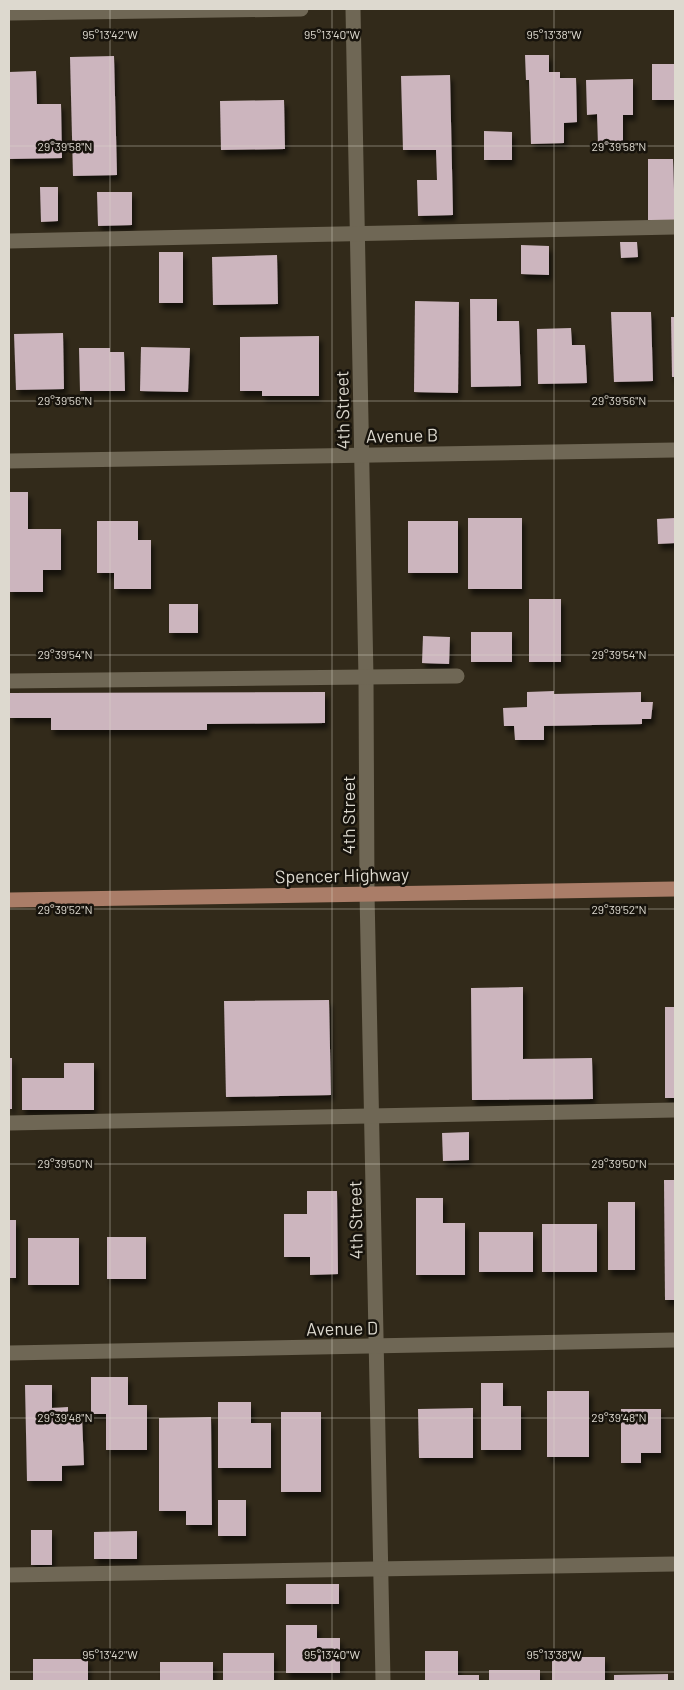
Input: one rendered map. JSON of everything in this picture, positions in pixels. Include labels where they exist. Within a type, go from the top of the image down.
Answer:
[{"type":"main road","name":"Spencer Highway","points":[[9,900],[675,889]]},
{"type":"street","points":[[9,13],[301,9]]},
{"type":"street","name":"4th Street","points":[[354,9],[383,1681]]},
{"type":"street","points":[[9,241],[675,227]]},
{"type":"street","name":"Avenue B","points":[[9,462],[675,450]]},
{"type":"street","points":[[9,681],[457,676]]},
{"type":"street","points":[[9,1123],[675,1110]]},
{"type":"street","name":"Avenue D","points":[[9,1353],[675,1340]]},
{"type":"street","points":[[9,1575],[675,1564]]},
{"type":"building","points":[[525,55],[549,55],[549,72],[560,72],[560,78],[576,78],[577,122],[564,123],[564,143],[531,144],[529,80],[526,80]]},
{"type":"building","points":[[114,56],[117,175],[73,176],[70,57]]},
{"type":"building","points":[[652,64],[675,64],[675,100],[652,100]]},
{"type":"building","points":[[36,71],[37,104],[61,104],[62,158],[9,159],[9,72]]},
{"type":"building","points":[[450,75],[453,215],[418,216],[417,180],[437,180],[436,150],[403,150],[401,76]]},
{"type":"building","points":[[633,79],[633,115],[623,115],[623,145],[598,145],[597,114],[587,115],[586,80]]},
{"type":"building","points":[[284,100],[285,149],[221,150],[220,101]]},
{"type":"building","points":[[484,131],[512,132],[512,160],[484,160]]},
{"type":"building","points":[[648,159],[673,159],[675,220],[648,220]]},
{"type":"building","points":[[40,187],[58,187],[58,221],[41,222]]},
{"type":"building","points":[[97,192],[132,192],[132,225],[98,226]]},
{"type":"building","points":[[620,242],[637,242],[638,257],[621,258]]},
{"type":"building","points":[[521,245],[549,246],[549,275],[521,274]]},
{"type":"building","points":[[159,252],[183,252],[183,303],[159,303]]},
{"type":"building","points":[[277,255],[278,304],[213,305],[212,257]]},
{"type":"building","points":[[470,299],[497,299],[497,321],[519,321],[521,386],[471,387]]},
{"type":"building","points":[[415,301],[459,302],[458,393],[414,392]]},
{"type":"building","points":[[611,312],[651,312],[653,381],[614,382]]},
{"type":"building","points":[[671,317],[675,317],[675,377],[672,377]]},
{"type":"building","points":[[571,328],[572,345],[585,345],[587,383],[538,384],[537,329]]},
{"type":"building","points":[[63,333],[64,389],[16,390],[14,334]]},
{"type":"building","points":[[319,336],[319,396],[262,396],[262,391],[240,391],[240,337]]},
{"type":"building","points":[[141,347],[190,348],[188,392],[140,391]]},
{"type":"building","points":[[79,348],[110,348],[110,352],[124,352],[125,391],[80,391]]},
{"type":"building","points":[[9,492],[28,492],[28,529],[61,529],[61,570],[43,570],[43,592],[9,592]]},
{"type":"building","points":[[468,518],[522,518],[522,589],[468,589]]},
{"type":"building","points":[[675,518],[675,543],[658,544],[657,519]]},
{"type":"building","points":[[97,521],[138,521],[138,540],[151,540],[151,589],[114,589],[114,573],[97,573]]},
{"type":"building","points":[[408,521],[458,521],[458,573],[408,573]]},
{"type":"building","points":[[529,599],[561,599],[561,662],[529,662]]},
{"type":"building","points":[[169,604],[198,604],[198,633],[169,633]]},
{"type":"building","points":[[471,632],[512,632],[512,662],[471,662]]},
{"type":"building","points":[[423,636],[450,637],[449,664],[422,663]]},
{"type":"building","points":[[554,691],[554,694],[641,692],[641,702],[653,702],[651,719],[642,719],[642,724],[544,726],[544,740],[515,740],[514,726],[504,726],[503,708],[527,707],[527,692]]},
{"type":"building","points":[[325,692],[325,723],[207,724],[207,730],[51,730],[51,718],[10,718],[10,693]]},
{"type":"building","points":[[523,987],[523,1059],[592,1058],[593,1099],[472,1100],[471,988]]},
{"type":"building","points":[[329,1000],[331,1095],[226,1097],[224,1001]]},
{"type":"building","points":[[665,1007],[675,1007],[675,1098],[665,1098]]},
{"type":"building","points":[[9,1058],[12,1058],[12,1109],[9,1109]]},
{"type":"building","points":[[64,1063],[94,1063],[94,1110],[22,1110],[22,1078],[64,1078]]},
{"type":"building","points":[[469,1132],[469,1160],[443,1161],[442,1133]]},
{"type":"building","points":[[664,1180],[675,1180],[675,1300],[665,1300]]},
{"type":"building","points":[[307,1191],[337,1191],[338,1274],[310,1275],[310,1257],[284,1257],[284,1214],[307,1214]]},
{"type":"building","points":[[416,1198],[443,1198],[443,1223],[465,1223],[465,1275],[416,1275]]},
{"type":"building","points":[[608,1202],[635,1202],[635,1270],[608,1270]]},
{"type":"building","points":[[9,1220],[16,1220],[16,1278],[9,1278]]},
{"type":"building","points":[[542,1224],[597,1224],[597,1272],[542,1272]]},
{"type":"building","points":[[479,1232],[533,1232],[533,1272],[479,1272]]},
{"type":"building","points":[[107,1237],[146,1237],[146,1279],[107,1279]]},
{"type":"building","points":[[28,1238],[79,1238],[79,1285],[28,1285]]},
{"type":"building","points":[[91,1377],[128,1377],[128,1405],[147,1405],[147,1450],[106,1450],[106,1414],[91,1414]]},
{"type":"building","points":[[481,1383],[503,1383],[503,1406],[521,1406],[521,1450],[481,1450]]},
{"type":"building","points":[[25,1385],[52,1385],[52,1408],[68,1407],[68,1417],[82,1417],[84,1465],[62,1466],[62,1481],[27,1481]]},
{"type":"building","points":[[547,1391],[589,1391],[589,1457],[547,1457]]},
{"type":"building","points":[[218,1402],[251,1402],[251,1423],[271,1423],[271,1468],[218,1468]]},
{"type":"building","points":[[473,1408],[473,1458],[419,1458],[418,1409]]},
{"type":"building","points":[[621,1409],[661,1409],[661,1453],[641,1453],[641,1463],[621,1463]]},
{"type":"building","points":[[281,1412],[321,1412],[321,1492],[281,1492]]},
{"type":"building","points":[[211,1417],[212,1525],[186,1525],[186,1511],[159,1511],[159,1418]]},
{"type":"building","points":[[218,1500],[246,1500],[246,1536],[218,1536]]},
{"type":"building","points":[[31,1530],[52,1530],[52,1565],[31,1565]]},
{"type":"building","points":[[137,1531],[137,1559],[94,1559],[94,1532]]},
{"type":"building","points":[[286,1584],[339,1584],[339,1604],[286,1604]]},
{"type":"building","points":[[286,1625],[317,1625],[317,1638],[340,1638],[340,1673],[286,1673]]},
{"type":"building","points":[[425,1651],[458,1651],[458,1675],[479,1675],[479,1681],[425,1681]]},
{"type":"building","points":[[223,1653],[274,1653],[274,1681],[223,1681]]},
{"type":"building","points":[[552,1657],[605,1657],[605,1681],[552,1681]]},
{"type":"building","points":[[33,1659],[88,1659],[88,1681],[33,1681]]},
{"type":"building","points":[[160,1662],[213,1662],[213,1681],[160,1681]]},
{"type":"building","points":[[489,1670],[540,1670],[540,1681],[489,1681]]},
{"type":"building","points":[[668,1674],[668,1681],[614,1681],[614,1675]]}]
